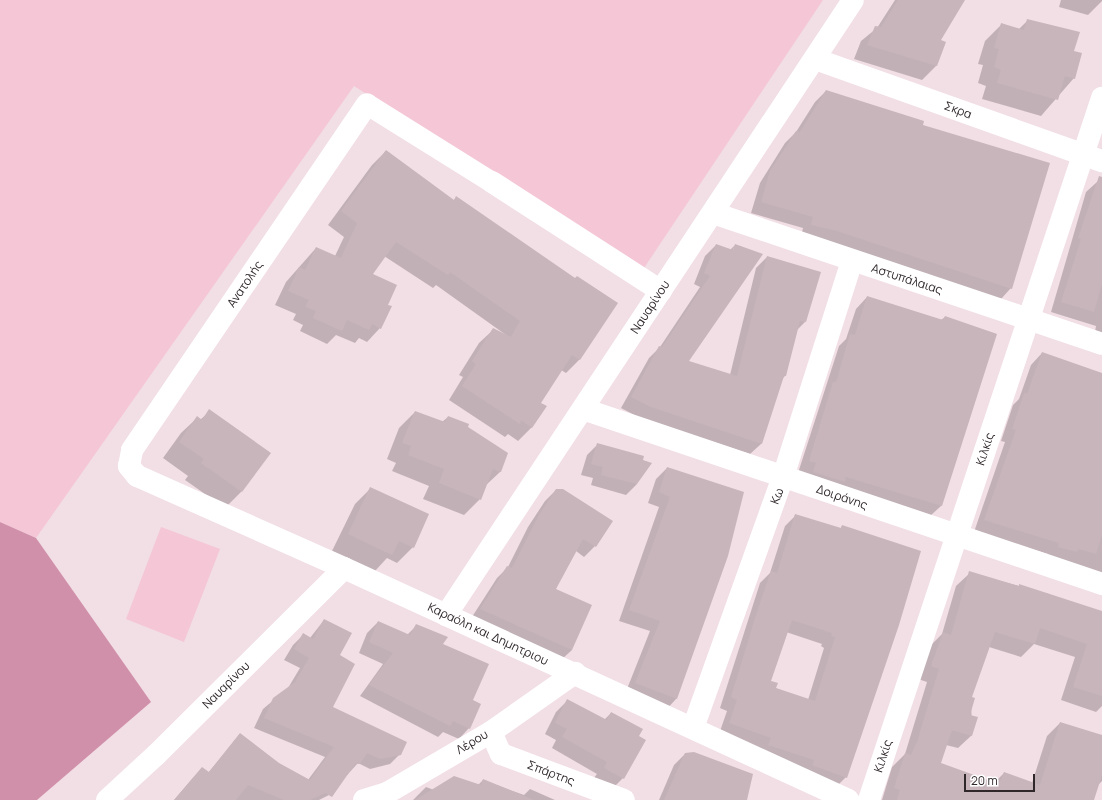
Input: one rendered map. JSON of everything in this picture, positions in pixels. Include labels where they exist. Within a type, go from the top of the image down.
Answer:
[{"type":"street","name":"Ναυαρίνου","points":[[446,615],[853,0]]},
{"type":"street","name":"Σκρα","points":[[814,59],[1092,158]]},
{"type":"street","name":"Κιλκίς","points":[[869,800],[1029,319],[1092,158],[1102,98]]},
{"type":"street","points":[[367,104],[661,290]]},
{"type":"street","name":"Ανατολής","points":[[129,466],[132,450],[367,104]]},
{"type":"street","name":"Αστυπάλαιας","points":[[712,213],[1102,344]]},
{"type":"street","name":"Κω","points":[[693,728],[784,477],[852,261]]},
{"type":"street","name":"Δοιράνης","points":[[583,410],[1102,584]]},
{"type":"street","name":"Καραόλη και Δημητριου","points":[[129,466],[137,476],[344,568],[693,728],[811,793],[849,800]]},
{"type":"street","name":"Ναυαρίνου","points":[[107,800],[156,755],[344,568]]},
{"type":"street","name":"Λέρου","points":[[364,800],[387,793],[491,732],[575,673]]},
{"type":"street","name":"Σπάρτης","points":[[491,732],[501,754],[624,800]]},
{"type":"shaded area","points":[[0,0],[823,0],[642,271],[354,86],[36,538],[0,522]]},
{"type":"shaded area","points":[[0,522],[36,538],[151,702],[37,800],[0,800]]},
{"type":"shaded area","points":[[161,527],[220,549],[184,642],[126,619]]},
{"type":"building","points":[[898,0],[965,0],[941,40],[946,42],[937,66],[867,45],[875,26],[881,27]]},
{"type":"building","points":[[1027,19],[1080,32],[1074,51],[1082,53],[1075,79],[1065,76],[1058,100],[997,83],[1001,70],[994,67],[999,49],[994,48],[1001,23],[1024,30]]},
{"type":"building","points":[[826,90],[924,121],[923,125],[1050,163],[1012,289],[837,231],[811,225],[813,217],[761,202],[770,171],[796,131],[800,132]]},
{"type":"building","points":[[386,150],[454,200],[456,196],[575,278],[577,276],[618,303],[580,360],[572,355],[541,403],[547,406],[532,428],[521,420],[520,424],[462,386],[476,364],[472,361],[493,328],[511,337],[520,321],[450,272],[448,275],[396,242],[373,274],[397,285],[388,305],[392,306],[381,329],[372,324],[369,330],[347,320],[342,331],[313,318],[316,311],[305,307],[309,300],[288,291],[299,267],[305,270],[316,247],[341,258],[357,223],[341,211]]},
{"type":"building","points":[[1099,176],[1102,177],[1102,284],[1094,312],[1061,302],[1081,239],[1078,238]]},
{"type":"building","points":[[716,244],[733,250],[735,244],[763,254],[689,361],[737,376],[767,256],[821,272],[806,322],[800,321],[786,376],[784,376],[762,444],[651,407],[631,397],[659,346],[662,347],[710,276],[704,273]]},
{"type":"building","points":[[867,296],[943,320],[945,316],[997,334],[942,506],[846,477],[845,482],[813,472],[816,463],[809,461],[833,382],[836,382],[850,334],[855,335]]},
{"type":"building","points":[[1042,352],[1102,373],[1102,535],[1096,554],[1078,549],[1077,552],[1058,547],[1059,543],[984,520],[1016,430],[1012,429],[1024,393],[1027,394]]},
{"type":"building","points":[[209,409],[271,453],[242,492],[201,463],[204,459],[179,442],[197,416],[202,420]]},
{"type":"building","points":[[415,411],[445,422],[448,416],[469,424],[468,427],[508,453],[501,472],[493,469],[481,500],[439,483],[444,469],[408,455],[411,446],[402,443]]},
{"type":"building","points":[[597,443],[644,456],[643,460],[652,463],[637,484],[601,475],[603,467],[591,464]]},
{"type":"building","points":[[667,467],[744,492],[728,556],[677,699],[635,683],[660,621],[629,610],[670,497],[659,492]]},
{"type":"building","points":[[370,487],[429,514],[414,548],[399,541],[392,555],[348,534]]},
{"type":"building","points":[[556,489],[563,489],[613,521],[596,547],[583,539],[556,589],[592,605],[572,650],[480,609],[507,566],[512,568],[539,515]]},
{"type":"building","points":[[795,514],[841,528],[842,525],[921,551],[899,625],[847,778],[812,765],[814,760],[768,745],[771,738],[729,723],[737,700],[731,697],[757,612],[771,571],[777,573]],"holes":[[[792,620],[832,633],[831,636],[835,637],[815,701],[776,688],[778,683],[771,681]]]},
{"type":"building","points":[[969,571],[1019,586],[1019,584],[1102,611],[1102,696],[1073,687],[1087,644],[1040,628],[1035,644],[995,632],[972,697],[975,698],[970,715],[978,717],[972,736],[952,730],[941,763],[999,784],[1004,772],[1040,785],[1060,722],[1102,735],[1102,775],[1094,800],[897,800],[900,790],[894,788],[905,753],[911,755],[917,742],[939,669],[931,666],[943,632],[951,635]]},
{"type":"building","points":[[324,619],[352,633],[340,655],[355,664],[333,707],[407,742],[401,755],[380,759],[367,753],[360,764],[355,764],[332,797],[325,793],[310,800],[284,800],[248,785],[236,800],[174,800],[202,767],[209,772],[240,733],[279,763],[310,780],[334,747],[264,718],[273,698],[295,682],[309,658],[294,649],[303,633],[313,639]]},
{"type":"building","points":[[378,621],[410,635],[416,624],[448,637],[443,644],[489,664],[473,700],[481,704],[470,729],[453,721],[450,726],[369,685],[393,653],[369,642]]},
{"type":"building","points":[[567,699],[607,720],[611,712],[643,729],[639,736],[646,740],[624,779],[604,768],[607,762],[562,737],[567,729],[555,723]]},
{"type":"building","points":[[694,752],[753,774],[747,800],[664,800],[685,753]]},
{"type":"building","points":[[454,776],[481,785],[483,779],[534,800],[415,800]]}]
